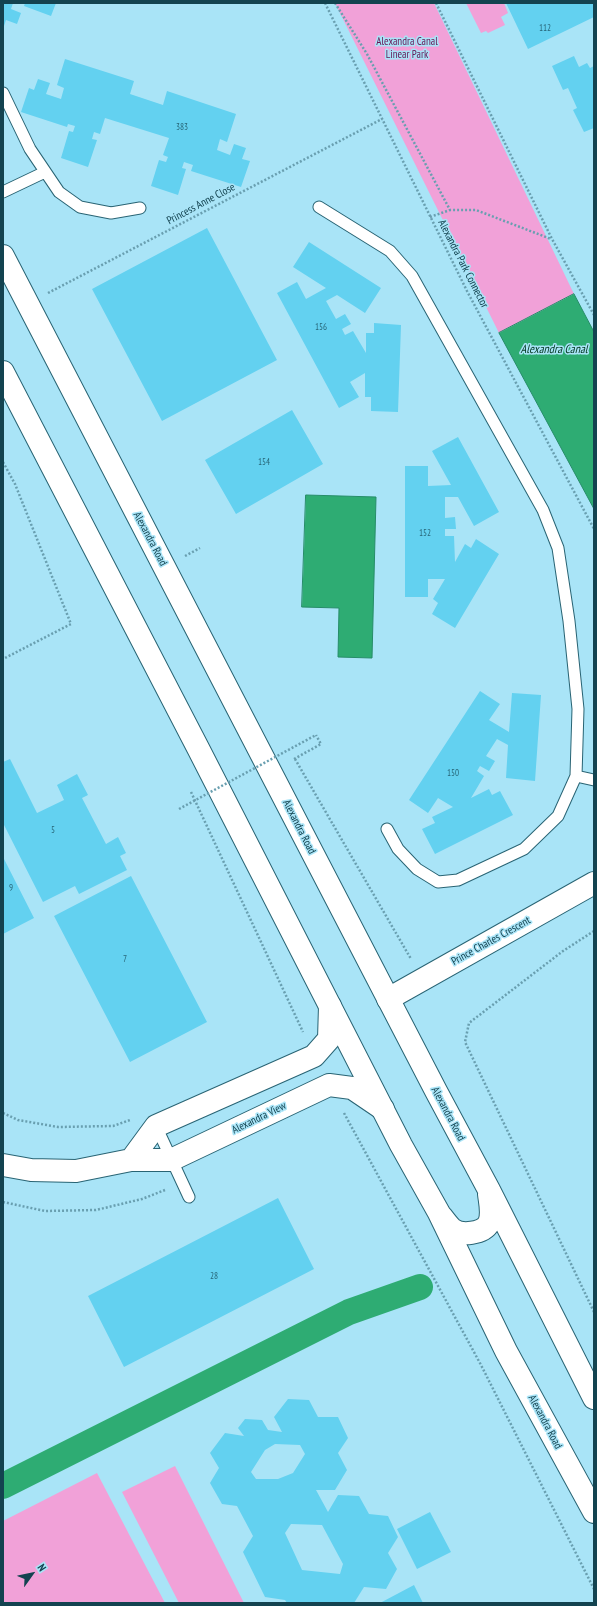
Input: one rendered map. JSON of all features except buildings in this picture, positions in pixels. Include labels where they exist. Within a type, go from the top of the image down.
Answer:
[{"type":"main road","name":"Alexandra Road","points":[[3,256],[388,999],[489,1190],[594,1398]]},
{"type":"main road","name":"Alexandra Road","points":[[3,372],[382,1109],[439,1213],[506,1351],[594,1512]]},
{"type":"main road","name":"Prince Charles Crescent","points":[[388,999],[594,883]]},
{"type":"main road","points":[[131,1160],[156,1126],[314,1056],[329,1039],[330,1006]]},
{"type":"main road","name":"Alexandra View","points":[[3,1165],[31,1170],[76,1171],[131,1160],[171,1160],[329,1085],[352,1088],[382,1109]]},
{"type":"main road","points":[[439,1213],[453,1230],[463,1234],[483,1229],[489,1222],[491,1209],[489,1190]]},
{"type":"lane","points":[[3,93],[30,149],[59,192],[80,207],[111,213],[140,208]]},
{"type":"lane","points":[[3,192],[45,172]]},
{"type":"lane","points":[[319,207],[390,251],[412,276],[543,510],[558,548],[569,621],[578,709],[576,776],[558,816],[524,849],[458,880],[438,882],[417,869],[398,849],[388,829]]},
{"type":"lane","points":[[576,776],[594,780]]},
{"type":"lane","points":[[156,1126],[189,1197]]},
{"type":"path","name":"Alexandra Park Connector","points":[[325,3],[467,291],[594,529]]},
{"type":"path","points":[[335,3],[367,54],[450,210]]},
{"type":"path","points":[[436,3],[552,239],[594,315]]},
{"type":"path","name":"Princess Anne Close","points":[[28,303],[382,119]]},
{"type":"path","points":[[430,217],[450,210],[476,210],[552,239]]},
{"type":"path","points":[[3,462],[15,484],[70,624],[3,659]]},
{"type":"path","points":[[179,809],[316,735],[321,744],[295,759],[415,965]]},
{"type":"path","points":[[191,792],[304,1034]]},
{"type":"path","points":[[594,931],[469,1023],[465,1042],[594,1312]]},
{"type":"path","points":[[341,1107],[481,1365],[594,1589]]},
{"type":"path","points":[[3,1202],[46,1211],[96,1210],[142,1199],[183,1184]]},
{"type":"green space","name":"Alexandra Canal Linear Park","points":[[335,3],[434,3],[574,294],[499,333]]},
{"type":"green space","points":[[466,3],[504,3],[508,13],[501,17],[505,25],[488,33],[486,31],[481,33]]},
{"type":"green space","points":[[175,1466],[244,1603],[179,1603],[122,1492]]},
{"type":"green space","points":[[97,1473],[165,1603],[3,1603],[3,1521]]},
{"type":"water","name":"Alexandra Canal","points":[[574,294],[594,332],[594,509],[499,333]]},
{"type":"water","points":[[306,495],[376,497],[372,658],[338,657],[339,608],[302,607]]},
{"type":"waterway","points":[[3,1486],[349,1312],[420,1287]]}]
